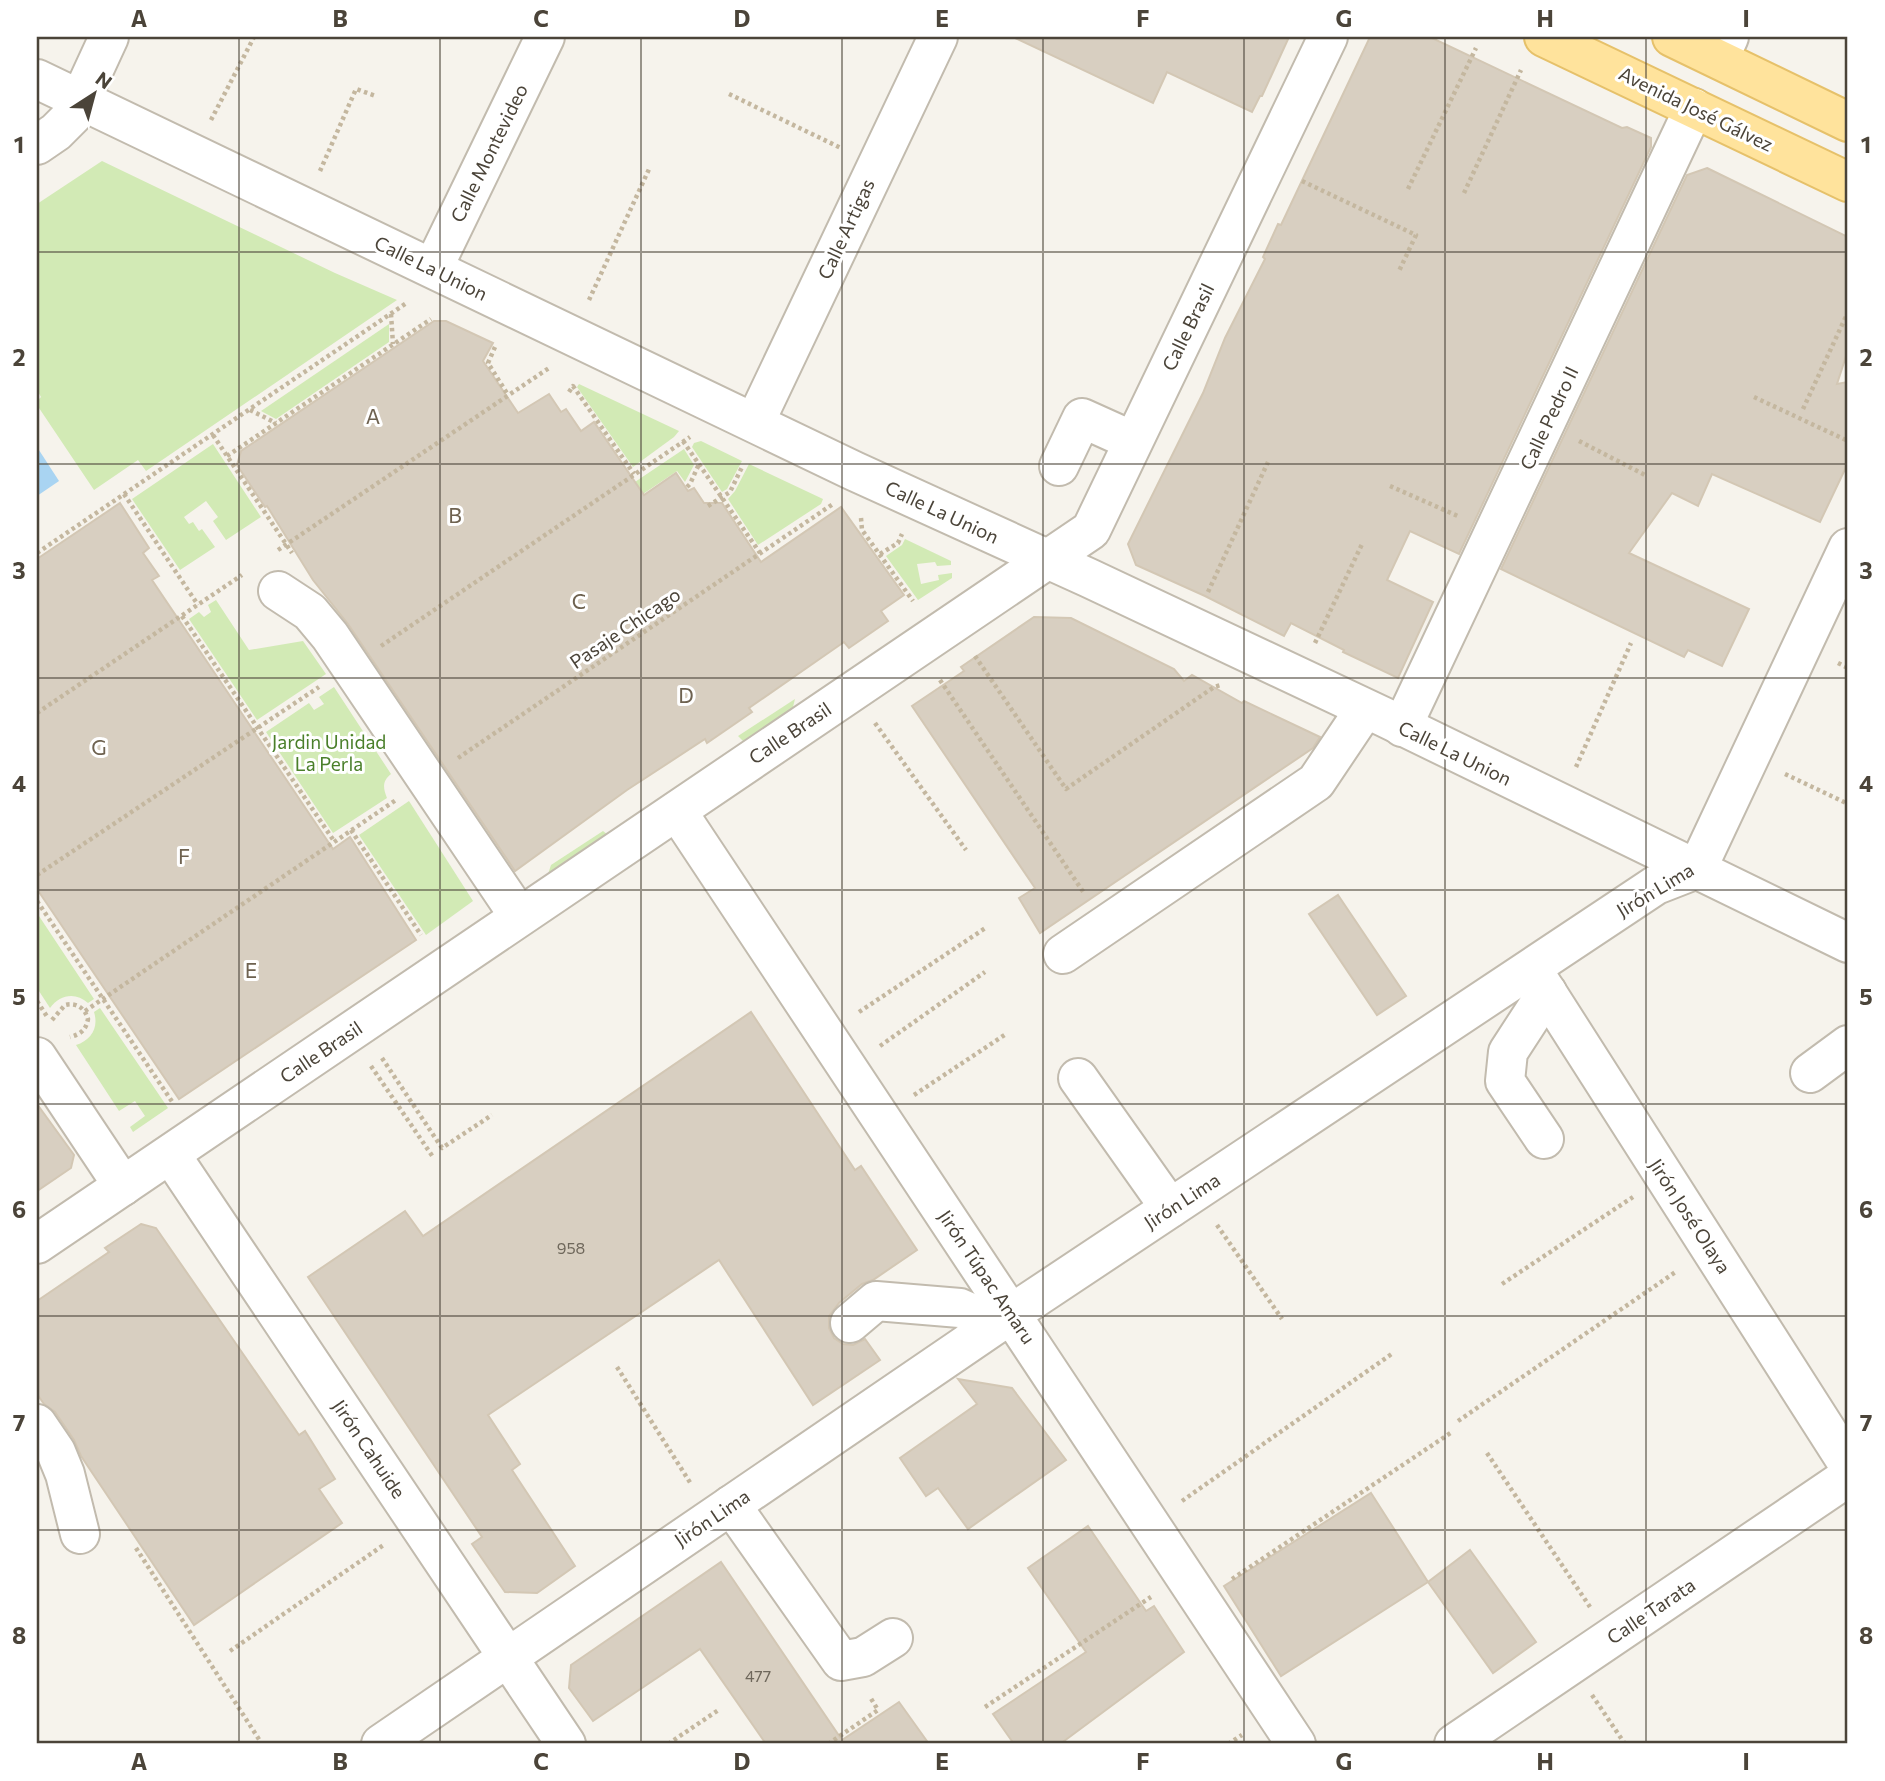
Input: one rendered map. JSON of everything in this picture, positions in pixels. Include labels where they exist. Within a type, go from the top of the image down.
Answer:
[{"type":"main road","name":"Avenida José Gálvez","points":[[1544,37],[1848,182]]},
{"type":"main road","points":[[1672,37],[1724,48],[1848,122]]},
{"type":"street","points":[[37,145],[56,132],[73,115],[109,37]]},
{"type":"street","name":"Calle Montevideo","points":[[439,272],[545,37]]},
{"type":"street","name":"Calle Artigas","points":[[755,422],[938,37]]},
{"type":"street","name":"Calle Brasil","points":[[37,1244],[1091,530],[1328,37]]},
{"type":"street","name":"Calle La Union","points":[[37,79],[854,471],[1089,578],[1365,709],[1848,943]]},
{"type":"street","name":"Calle Pedro II","points":[[1402,727],[1502,520],[1694,108]]},
{"type":"street","points":[[1059,466],[1082,418],[1133,442]]},
{"type":"street","name":"Jirón Lima","points":[[381,1744],[509,1658],[714,1499],[1004,1319],[1183,1200],[1540,980],[1656,885],[1696,869],[1848,548]]},
{"type":"street","points":[[278,590],[310,612],[351,666],[519,916]]},
{"type":"street","points":[[1063,954],[1316,782],[1365,709]]},
{"type":"street","name":"Jirón Túpac Amaru","points":[[677,810],[1004,1319],[1151,1523],[1296,1744]]},
{"type":"street","points":[[1540,980],[1508,1052],[1505,1081],[1544,1139]]},
{"type":"street","name":"Jirón José Olaya","points":[[1540,980],[1848,1464]]},
{"type":"street","points":[[1810,1073],[1848,1045]]},
{"type":"street","points":[[49,1048],[123,1186]]},
{"type":"street","points":[[1078,1078],[1183,1200]]},
{"type":"street","name":"Jirón Cahuide","points":[[171,1155],[566,1744]]},
{"type":"street","points":[[850,1323],[876,1301],[960,1308],[1004,1319]]},
{"type":"street","points":[[37,1424],[56,1452],[65,1475],[80,1534]]},
{"type":"street","name":"Calle Tarata","points":[[1454,1744],[1848,1478]]},
{"type":"street","points":[[714,1499],[841,1661],[863,1657],[893,1638]]},
{"type":"path","points":[[193,154],[254,37]]},
{"type":"path","points":[[1408,189],[1476,48]]},
{"type":"path","points":[[1464,193],[1522,69]]},
{"type":"path","points":[[305,208],[356,89],[376,96]]},
{"type":"path","points":[[729,94],[877,166]]},
{"type":"path","points":[[274,552],[508,395],[580,338],[650,167]]},
{"type":"path","points":[[1295,178],[1416,235],[1399,271]]},
{"type":"path","points":[[37,553],[391,313],[439,272]]},
{"type":"path","points":[[1803,409],[1848,312]]},
{"type":"path","points":[[391,313],[393,344]]},
{"type":"path","points":[[227,456],[431,319]]},
{"type":"path","points":[[495,347],[488,363],[508,395]]},
{"type":"path","points":[[569,392],[573,386],[634,474]]},
{"type":"path","points":[[1754,397],[1848,441]]},
{"type":"path","points":[[250,410],[276,423]]},
{"type":"path","points":[[37,875],[698,431]]},
{"type":"path","points":[[1575,439],[1645,475]]},
{"type":"path","points":[[683,441],[760,553]]},
{"type":"path","points":[[1206,596],[1268,462]]},
{"type":"path","points":[[687,487],[699,464]]},
{"type":"path","points":[[708,506],[732,489],[743,465]]},
{"type":"path","points":[[1390,486],[1470,522]]},
{"type":"path","points":[[124,494],[198,605]]},
{"type":"path","name":"Pasaje Chicago","points":[[85,1012],[839,499]]},
{"type":"path","points":[[864,511],[860,524],[918,608]]},
{"type":"path","points":[[880,554],[898,543],[903,530]]},
{"type":"path","points":[[1310,653],[1363,542]]},
{"type":"path","points":[[37,713],[244,573]]},
{"type":"path","points":[[182,616],[334,841]]},
{"type":"path","points":[[1572,775],[1631,643]]},
{"type":"path","points":[[919,645],[1084,894]]},
{"type":"path","points":[[972,651],[1066,789],[1203,695],[1222,685]]},
{"type":"path","points":[[873,721],[966,850]]},
{"type":"path","points":[[1774,769],[1848,804]]},
{"type":"path","points":[[351,830],[425,942]]},
{"type":"path","points":[[37,901],[178,1111]]},
{"type":"path","points":[[852,1016],[987,927]]},
{"type":"path","points":[[874,1050],[985,972]]},
{"type":"path","points":[[49,1048],[81,1033],[88,1018],[75,1004],[65,1005],[51,1022]]},
{"type":"path","points":[[907,1099],[1006,1034]]},
{"type":"path","points":[[378,1052],[442,1148],[492,1115]]},
{"type":"path","points":[[366,1060],[432,1157]]},
{"type":"path","points":[[1502,1284],[1664,1176]]},
{"type":"path","points":[[1183,1200],[1282,1319]]},
{"type":"path","points":[[1458,1420],[1711,1249]]},
{"type":"path","points":[[1151,1523],[1393,1353]]},
{"type":"path","points":[[617,1367],[714,1499]]},
{"type":"path","points":[[985,1707],[1193,1587],[1452,1432]]},
{"type":"path","points":[[1487,1454],[1611,1639]]},
{"type":"path","points":[[230,1651],[417,1521]]},
{"type":"path","points":[[136,1548],[262,1744]]},
{"type":"path","points":[[1572,1665],[1625,1744]]},
{"type":"path","points":[[828,1744],[878,1710],[864,1686]]},
{"type":"path","points":[[668,1744],[720,1709]]},
{"type":"green space","points":[[102,161],[397,300],[146,471],[138,460],[94,490],[39,408],[37,409],[37,401],[41,397],[37,390],[37,204]]},
{"type":"green space","points":[[389,324],[389,342],[276,419],[261,411]]},
{"type":"green space","points":[[579,384],[679,431],[633,467],[577,387]]},
{"type":"green space","points":[[701,441],[742,461],[727,489],[722,492],[692,447],[694,443]]},
{"type":"green space","points":[[213,444],[261,517],[226,540],[213,521],[218,517],[206,501],[184,517],[189,524],[193,522],[199,531],[202,529],[215,547],[180,570],[132,499]]},
{"type":"green space","points":[[684,449],[694,465],[685,482],[677,471],[637,498],[629,486]]},
{"type":"green space","points":[[749,464],[823,499],[821,504],[758,545],[728,499]]},
{"type":"green space","points":[[905,539],[951,561],[951,565],[937,566],[935,562],[917,564],[921,584],[939,580],[938,575],[952,573],[952,578],[918,600],[886,556],[902,545]]},
{"type":"green space","points":[[216,600],[249,650],[303,641],[326,674],[257,720],[189,619],[199,612],[204,617],[211,612],[208,605]]},
{"type":"green space","name":"Jardin Unidad La Perla","points":[[334,687],[391,774],[384,785],[387,798],[333,833],[266,732],[309,703],[314,710],[324,704],[319,697]]},
{"type":"green space","points":[[795,699],[792,711],[748,741],[744,742],[738,736]]},
{"type":"green space","points":[[409,801],[473,901],[426,935],[359,835]]},
{"type":"green space","points":[[603,831],[608,835],[547,877],[551,865]]},
{"type":"green space","points":[[37,913],[94,999],[88,1003],[78,997],[68,996],[58,1000],[50,1008],[37,988]]},
{"type":"green space","points":[[100,1008],[168,1108],[133,1132],[130,1127],[145,1116],[135,1101],[119,1111],[76,1045],[92,1033],[94,1012]]},
{"type":"water","points":[[37,447],[59,481],[37,496]]},
{"type":"building","points":[[1013,37],[1289,37],[1252,112],[1167,72],[1153,103]]},
{"type":"building","points":[[1370,37],[1430,37],[1622,128],[1627,127],[1651,138],[1651,147],[1459,554],[1410,531],[1387,580],[1433,602],[1398,678],[1291,623],[1284,636],[1136,565],[1128,544],[1203,393],[1225,338],[1265,259],[1263,257],[1278,224],[1281,225]]},
{"type":"building","points":[[1707,168],[1848,237],[1848,350],[1837,384],[1848,382],[1848,463],[1820,522],[1712,474],[1698,506],[1672,493],[1629,553],[1749,609],[1722,666],[1688,650],[1684,657],[1501,569],[1687,175]]},
{"type":"building","points":[[434,321],[446,321],[493,343],[483,361],[518,413],[549,394],[561,412],[566,409],[581,431],[594,422],[644,495],[676,473],[688,491],[694,488],[704,503],[722,503],[761,562],[841,507],[904,595],[881,611],[888,621],[849,648],[844,642],[749,708],[752,712],[707,743],[705,739],[627,790],[515,871],[348,624],[313,580],[267,506],[265,507],[237,465],[241,451]]},
{"type":"building","points":[[120,503],[149,548],[143,553],[159,576],[152,580],[333,849],[350,837],[416,940],[179,1099],[37,889],[37,559]]},
{"type":"building","points":[[1034,617],[1071,618],[1174,669],[1184,681],[1192,675],[1242,703],[1244,701],[1320,737],[1313,748],[1040,933],[1019,898],[1035,888],[912,706],[964,671],[961,667]]},
{"type":"building","points":[[1338,895],[1406,996],[1377,1015],[1309,914]]},
{"type":"building","points":[[751,1012],[855,1170],[861,1166],[917,1250],[873,1280],[862,1284],[839,1303],[829,1316],[829,1328],[834,1338],[843,1344],[853,1345],[865,1339],[880,1360],[813,1405],[719,1260],[488,1415],[520,1464],[512,1470],[575,1566],[537,1593],[505,1592],[472,1544],[482,1537],[308,1277],[405,1211],[423,1236]]},
{"type":"building","points":[[37,1104],[74,1155],[71,1168],[37,1191]]},
{"type":"building","points":[[141,1224],[156,1228],[299,1435],[305,1431],[335,1479],[319,1489],[342,1523],[194,1625],[81,1456],[74,1440],[55,1412],[44,1404],[37,1394],[37,1301],[109,1252],[105,1248]]},
{"type":"building","points":[[958,1379],[1012,1388],[1066,1460],[968,1529],[938,1488],[926,1496],[900,1458],[977,1404]]},
{"type":"building","points":[[1371,1493],[1428,1582],[1281,1676],[1224,1586]]},
{"type":"building","points":[[1088,1526],[1146,1611],[1154,1606],[1184,1652],[1060,1744],[1014,1744],[993,1714],[1086,1652],[1028,1568]]},
{"type":"building","points":[[1470,1550],[1536,1642],[1493,1673],[1428,1582]]},
{"type":"building","points":[[721,1562],[842,1740],[899,1702],[929,1744],[766,1744],[700,1649],[593,1721],[569,1688],[571,1665]]},
{"type":"district","name":"A","points":[[374,417]]},
{"type":"district","name":"B","points":[[456,516]]},
{"type":"district","name":"C","points":[[580,602]]},
{"type":"district","name":"D","points":[[687,696]]},
{"type":"district","name":"G","points":[[100,748]]},
{"type":"district","name":"F","points":[[185,857]]},
{"type":"district","name":"E","points":[[252,971]]}]
